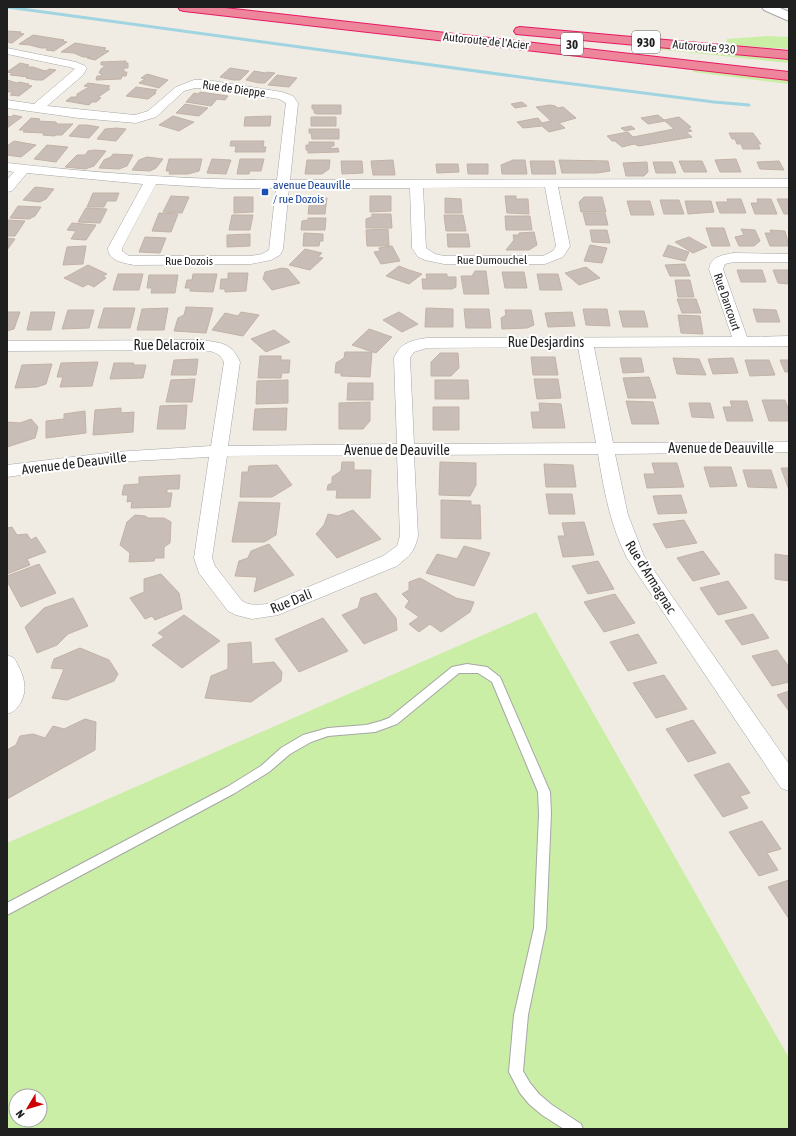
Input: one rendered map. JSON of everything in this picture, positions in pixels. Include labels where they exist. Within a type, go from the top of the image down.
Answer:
[{"type":"highway","name":"Autoroute de l'Acier","points":[[184,7],[789,76]]},
{"type":"highway","name":"Autoroute de l'Acier","points":[[247,7],[789,68]]},
{"type":"highway","points":[[356,19],[472,27]]},
{"type":"highway","name":"Autoroute 930","points":[[510,30],[789,55]]},
{"type":"highway","name":"930","points":[[419,34],[566,59],[789,88]]},
{"type":"street","points":[[768,7],[789,18]]},
{"type":"street","points":[[7,51],[72,64],[81,68],[79,73],[37,108]]},
{"type":"street","name":"Rue de Dieppe","points":[[7,104],[122,119],[141,118],[152,114],[180,89],[190,85],[198,84],[282,96],[289,99],[292,103],[284,185]]},
{"type":"street","points":[[7,167],[151,181],[215,184],[789,183]]},
{"type":"street","points":[[7,188],[24,169]]},
{"type":"street","name":"Rue Dozois","points":[[151,181],[115,248],[115,252],[124,259],[134,261],[251,260],[266,257],[275,252],[276,249],[284,185]]},
{"type":"street","name":"Rue Dumouchel","points":[[416,184],[419,248],[424,255],[444,260],[536,260],[553,258],[558,254],[563,246],[551,184]]},
{"type":"street","name":"Rue Dancourt","points":[[741,341],[716,269],[717,264],[720,261],[732,258],[789,258]]},
{"type":"street","name":"Rue Desjardins","points":[[406,450],[404,438],[402,358],[403,353],[412,346],[427,343],[789,340]]},
{"type":"street","name":"Rue d'Armagnac","points":[[585,342],[620,524],[636,558],[789,782]]},
{"type":"street","name":"Rue Delacroix","points":[[7,346],[201,345],[223,349],[228,353],[232,362],[219,451]]},
{"type":"street","name":"Avenue de Deauville","points":[[7,471],[114,457],[219,451],[789,447]]},
{"type":"street","name":"Rue Dali","points":[[219,451],[203,558],[204,563],[234,606],[239,610],[263,612],[390,561],[402,554],[408,543],[409,536],[406,450]]},
{"type":"street","points":[[7,663],[14,677],[15,684],[14,697],[7,706]]},
{"type":"lane","points":[[7,910],[231,790],[265,768],[290,748],[304,740],[319,734],[336,731],[373,729],[386,725],[394,721],[456,670],[468,667],[481,669],[491,674],[496,680],[544,792],[545,814],[540,928],[521,1015],[516,1072],[525,1088],[534,1099],[547,1110],[576,1129]]},
{"type":"green space","points":[[767,36],[789,37],[789,49],[726,45],[727,39]]},
{"type":"green space","points":[[638,45],[789,58],[789,63],[637,47]]},
{"type":"green space","points":[[694,70],[789,80],[789,84],[693,72]]},
{"type":"green space","points":[[536,612],[789,1058],[789,1129],[7,1129],[7,843]]},
{"type":"building","points":[[7,31],[21,32],[19,33],[24,34],[12,43],[7,42]]},
{"type":"building","points":[[33,35],[64,40],[62,41],[67,42],[54,51],[46,50],[48,48],[19,44]]},
{"type":"building","points":[[75,43],[106,48],[104,50],[109,51],[95,60],[87,58],[90,57],[83,57],[74,53],[61,52]]},
{"type":"building","points":[[126,61],[125,63],[128,63],[128,68],[124,68],[124,72],[127,72],[126,76],[122,76],[121,79],[96,80],[97,76],[101,76],[102,74],[99,73],[104,67],[104,65],[101,65],[101,62]]},
{"type":"building","points":[[20,63],[29,65],[26,67],[33,67],[46,71],[49,69],[56,70],[43,80],[10,75],[12,73],[7,72]]},
{"type":"building","points":[[230,68],[249,71],[240,80],[220,77]]},
{"type":"building","points":[[254,71],[275,73],[265,83],[246,80]]},
{"type":"building","points":[[147,74],[168,80],[159,88],[139,83],[145,79],[141,78]]},
{"type":"building","points":[[277,75],[297,78],[289,87],[268,85]]},
{"type":"building","points":[[7,80],[29,84],[27,85],[32,86],[19,96],[10,95],[13,92],[7,92]]},
{"type":"building","points":[[88,83],[110,86],[107,89],[110,89],[98,97],[101,98],[96,102],[92,102],[89,105],[66,101],[71,97],[77,97],[77,94],[89,87],[84,86]]},
{"type":"building","points":[[136,87],[157,90],[154,92],[156,93],[148,99],[126,96]]},
{"type":"building","points":[[200,92],[228,96],[225,100],[217,99],[211,106],[186,102],[194,93],[198,94]]},
{"type":"building","points":[[522,102],[527,106],[515,108],[511,104]]},
{"type":"building","points":[[185,104],[208,108],[199,116],[176,113]]},
{"type":"building","points":[[312,105],[341,105],[341,114],[316,114],[314,113],[314,109],[312,109]]},
{"type":"building","points":[[550,105],[558,108],[563,107],[576,118],[559,123],[565,128],[549,132],[542,126],[523,128],[517,122],[538,118],[542,123],[551,121],[536,107]]},
{"type":"building","points":[[13,115],[22,117],[7,128],[7,116],[12,117]]},
{"type":"building","points":[[658,115],[664,120],[679,117],[691,127],[688,128],[692,131],[686,132],[692,137],[639,146],[634,144],[622,147],[607,136],[628,132],[633,137],[674,129],[665,121],[648,124],[641,118]]},
{"type":"building","points":[[173,116],[194,122],[179,131],[159,125]]},
{"type":"building","points":[[271,116],[270,126],[244,126],[245,117]]},
{"type":"building","points":[[311,117],[336,117],[336,126],[311,126]]},
{"type":"building","points":[[31,118],[40,119],[38,121],[56,122],[57,124],[73,124],[62,135],[54,136],[43,135],[44,133],[23,132],[25,130],[19,130]]},
{"type":"building","points":[[79,125],[99,127],[89,138],[69,136]]},
{"type":"building","points":[[631,126],[635,129],[625,131],[621,128]]},
{"type":"building","points":[[105,129],[126,129],[116,141],[97,139]]},
{"type":"building","points":[[309,129],[339,129],[339,139],[312,139]]},
{"type":"building","points":[[729,133],[753,133],[761,144],[758,144],[760,149],[743,149],[741,144],[737,144],[735,139],[732,139]]},
{"type":"building","points":[[14,141],[36,145],[21,157],[7,155],[7,146]]},
{"type":"building","points":[[231,141],[264,141],[263,147],[266,147],[265,152],[235,152],[236,146],[230,146]]},
{"type":"building","points":[[309,142],[334,142],[334,146],[331,146],[331,149],[338,148],[339,152],[308,153],[308,150],[306,150],[306,145],[309,145]]},
{"type":"building","points":[[47,145],[68,147],[56,162],[34,159]]},
{"type":"building","points":[[88,151],[106,151],[94,166],[85,169],[65,167],[77,155],[85,155]]},
{"type":"building","points":[[113,154],[133,155],[127,166],[119,169],[99,168],[104,160],[111,157]]},
{"type":"building","points":[[147,157],[163,159],[156,168],[150,171],[132,170],[139,160]]},
{"type":"building","points":[[169,159],[202,159],[199,171],[188,174],[169,174],[170,171],[166,171]]},
{"type":"building","points":[[212,159],[231,160],[226,174],[207,173]]},
{"type":"building","points":[[240,159],[264,159],[261,171],[250,171],[249,174],[237,174]]},
{"type":"building","points":[[736,159],[741,172],[720,172],[715,160]]},
{"type":"building","points":[[307,160],[330,160],[329,169],[322,174],[305,174]]},
{"type":"building","points":[[393,160],[395,175],[373,175],[371,161]]},
{"type":"building","points":[[513,160],[525,160],[527,174],[502,174],[501,165]]},
{"type":"building","points":[[559,160],[608,161],[610,171],[597,173],[562,173]]},
{"type":"building","points":[[341,161],[362,161],[363,173],[342,174]]},
{"type":"building","points":[[530,161],[554,161],[556,174],[532,174]]},
{"type":"building","points":[[679,161],[702,161],[707,172],[684,172]]},
{"type":"building","points":[[779,161],[784,170],[760,169],[757,162]]},
{"type":"building","points":[[647,162],[648,172],[644,176],[626,176],[623,163]]},
{"type":"building","points":[[653,162],[672,162],[676,173],[656,173]]},
{"type":"building","points":[[436,164],[458,164],[459,172],[437,173]]},
{"type":"building","points":[[467,164],[488,164],[488,174],[468,174]]},
{"type":"building","points":[[35,187],[54,189],[46,199],[40,202],[23,200]]},
{"type":"building","points":[[93,193],[119,193],[116,201],[107,201],[104,207],[87,207]]},
{"type":"building","points":[[171,196],[189,197],[182,213],[163,212]]},
{"type":"building","points":[[370,196],[391,196],[391,211],[370,212]]},
{"type":"building","points":[[505,196],[516,196],[516,199],[528,199],[529,214],[507,213]]},
{"type":"building","points":[[234,197],[253,197],[253,212],[234,213]]},
{"type":"building","points":[[584,197],[602,197],[606,212],[581,212],[579,202]]},
{"type":"building","points":[[310,198],[327,198],[325,214],[308,214]]},
{"type":"building","points":[[445,198],[461,199],[462,213],[445,213]]},
{"type":"building","points":[[727,199],[741,199],[746,213],[720,213],[716,202],[728,202]]},
{"type":"building","points":[[757,199],[771,199],[777,214],[755,214],[751,203],[758,203]]},
{"type":"building","points":[[777,199],[789,199],[789,214],[784,214]]},
{"type":"building","points":[[660,200],[679,200],[684,214],[664,214]]},
{"type":"building","points":[[627,201],[650,201],[654,215],[631,215]]},
{"type":"building","points":[[685,201],[711,201],[714,212],[688,214]]},
{"type":"building","points":[[18,206],[41,207],[35,216],[29,219],[10,218]]},
{"type":"building","points":[[86,208],[107,209],[100,223],[78,222]]},
{"type":"building","points":[[159,213],[178,214],[171,232],[152,231]]},
{"type":"building","points":[[583,213],[605,213],[608,225],[586,225]]},
{"type":"building","points":[[372,214],[391,214],[392,228],[366,228],[366,219],[372,217]]},
{"type":"building","points":[[232,215],[253,215],[250,230],[229,230]]},
{"type":"building","points":[[444,215],[463,215],[466,231],[446,231]]},
{"type":"building","points":[[505,216],[530,216],[532,230],[506,230]]},
{"type":"building","points":[[308,218],[326,218],[325,230],[301,230],[302,221],[308,220]]},
{"type":"building","points":[[7,220],[25,221],[15,236],[7,236]]},
{"type":"building","points":[[72,223],[96,225],[86,240],[71,239],[76,231],[67,230]]},
{"type":"building","points":[[706,228],[724,228],[730,246],[712,246]]},
{"type":"building","points":[[388,229],[389,246],[367,246],[366,230]]},
{"type":"building","points":[[741,229],[755,230],[760,241],[754,246],[739,246],[735,237],[744,235]]},
{"type":"building","points":[[590,230],[607,230],[610,243],[592,242]]},
{"type":"building","points":[[770,230],[785,231],[789,246],[770,246],[765,233],[771,233]]},
{"type":"building","points":[[534,232],[537,245],[529,250],[506,250],[514,240],[513,235]]},
{"type":"building","points":[[304,233],[323,234],[323,241],[320,241],[319,246],[303,246]]},
{"type":"building","points":[[250,234],[250,246],[227,247],[227,235]]},
{"type":"building","points":[[447,234],[468,234],[470,247],[448,247]]},
{"type":"building","points":[[145,237],[166,238],[160,253],[139,252]]},
{"type":"building","points":[[689,237],[707,247],[693,253],[675,242]]},
{"type":"building","points":[[7,238],[15,239],[7,250]]},
{"type":"building","points":[[590,245],[607,248],[602,263],[584,261]]},
{"type":"building","points":[[668,245],[689,252],[685,261],[663,256]]},
{"type":"building","points":[[86,246],[83,264],[63,265],[67,247]]},
{"type":"building","points":[[392,246],[400,261],[381,264],[374,252],[380,251],[379,248]]},
{"type":"building","points":[[305,249],[322,253],[318,257],[323,258],[310,270],[289,265]]},
{"type":"building","points":[[685,264],[690,276],[670,276],[665,265]]},
{"type":"building","points":[[88,265],[107,274],[103,276],[106,278],[94,287],[88,284],[83,287],[64,278]]},
{"type":"building","points":[[399,266],[422,274],[409,284],[386,276]]},
{"type":"building","points":[[586,267],[600,278],[579,285],[565,273]]},
{"type":"building","points":[[282,268],[288,269],[300,283],[272,290],[263,279],[265,272]]},
{"type":"building","points":[[737,270],[762,270],[766,282],[741,282]]},
{"type":"building","points":[[773,270],[789,270],[789,284],[778,283]]},
{"type":"building","points":[[475,271],[486,271],[489,294],[464,294],[461,276],[472,276]]},
{"type":"building","points":[[502,272],[524,272],[527,288],[505,288]]},
{"type":"building","points":[[228,273],[248,273],[246,291],[225,292],[225,289],[220,289],[221,279],[228,279]]},
{"type":"building","points":[[118,274],[143,274],[139,290],[113,290]]},
{"type":"building","points":[[193,274],[217,274],[213,292],[190,291],[190,288],[185,288],[187,280],[192,280]]},
{"type":"building","points":[[426,274],[447,274],[447,277],[456,277],[456,287],[452,289],[423,289],[422,279],[427,279]]},
{"type":"building","points":[[537,274],[558,274],[562,290],[540,290]]},
{"type":"building","points":[[149,275],[178,275],[175,293],[151,293],[152,288],[147,288]]},
{"type":"building","points":[[675,280],[690,280],[694,297],[678,297]]},
{"type":"building","points":[[677,299],[696,299],[701,313],[682,313]]},
{"type":"building","points":[[186,307],[213,308],[206,333],[174,331],[178,318],[184,315]]},
{"type":"building","points":[[104,308],[135,308],[130,328],[98,328]]},
{"type":"building","points":[[168,308],[164,330],[137,330],[142,309]]},
{"type":"building","points":[[426,308],[453,309],[453,327],[425,327]]},
{"type":"building","points":[[464,309],[489,309],[491,328],[466,328]]},
{"type":"building","points":[[583,309],[607,309],[610,326],[586,325]]},
{"type":"building","points":[[753,309],[776,310],[780,322],[757,322]]},
{"type":"building","points":[[68,310],[94,310],[89,328],[62,329]]},
{"type":"building","points":[[505,310],[531,310],[534,325],[527,328],[502,329],[501,318],[506,315]]},
{"type":"building","points":[[619,311],[644,311],[648,327],[623,327]]},
{"type":"building","points":[[7,312],[20,312],[14,329],[7,331]]},
{"type":"building","points":[[31,312],[55,312],[51,330],[27,330]]},
{"type":"building","points":[[241,312],[259,315],[243,336],[212,330],[225,313],[238,316]]},
{"type":"building","points":[[399,312],[418,324],[402,332],[383,320]]},
{"type":"building","points":[[572,312],[575,326],[548,327],[545,313]]},
{"type":"building","points":[[678,315],[700,316],[703,334],[681,333]]},
{"type":"building","points":[[369,329],[392,337],[376,353],[352,345]]},
{"type":"building","points":[[274,330],[290,342],[266,352],[251,339]]},
{"type":"building","points":[[345,352],[372,352],[370,377],[341,376],[341,373],[335,373],[336,363],[344,358]]},
{"type":"building","points":[[440,353],[458,353],[459,368],[451,376],[431,376],[431,362]]},
{"type":"building","points":[[260,356],[281,356],[281,360],[290,360],[289,373],[282,373],[281,378],[258,378]]},
{"type":"building","points":[[531,357],[555,357],[558,375],[533,375]]},
{"type":"building","points":[[620,358],[641,358],[644,372],[623,373]]},
{"type":"building","points":[[673,358],[699,359],[706,375],[677,374]]},
{"type":"building","points":[[733,358],[738,373],[713,374],[708,359]]},
{"type":"building","points":[[198,359],[196,375],[171,375],[174,360]]},
{"type":"building","points":[[745,360],[769,360],[775,375],[750,376]]},
{"type":"building","points":[[780,360],[789,360],[789,372],[785,372]]},
{"type":"building","points":[[98,362],[92,386],[60,387],[63,377],[57,377],[61,363]]},
{"type":"building","points":[[114,363],[134,363],[133,365],[146,365],[143,378],[110,379]]},
{"type":"building","points":[[52,364],[46,384],[37,387],[15,388],[22,365]]},
{"type":"building","points":[[649,377],[656,398],[628,398],[623,378]]},
{"type":"building","points":[[195,379],[192,402],[166,402],[171,380]]},
{"type":"building","points":[[534,379],[558,379],[561,398],[537,399]]},
{"type":"building","points":[[288,380],[288,403],[256,404],[257,381]]},
{"type":"building","points":[[435,380],[468,380],[469,399],[435,399]]},
{"type":"building","points":[[348,383],[373,383],[373,400],[347,400]]},
{"type":"building","points":[[762,400],[785,400],[789,411],[789,421],[769,421]]},
{"type":"building","points":[[626,401],[653,402],[659,424],[632,424]]},
{"type":"building","points":[[730,401],[747,401],[753,421],[727,421],[723,407],[732,407]]},
{"type":"building","points":[[370,402],[370,421],[363,429],[339,429],[339,403]]},
{"type":"building","points":[[539,403],[561,404],[565,428],[533,428],[531,412],[540,412]]},
{"type":"building","points":[[689,403],[710,403],[714,418],[692,417]]},
{"type":"building","points":[[187,405],[185,429],[157,429],[160,406]]},
{"type":"building","points":[[433,407],[459,407],[459,430],[433,430]]},
{"type":"building","points":[[121,408],[121,413],[134,412],[133,432],[93,435],[95,410]]},
{"type":"building","points":[[287,408],[286,430],[253,430],[255,409]]},
{"type":"building","points":[[85,411],[86,433],[46,438],[46,421],[64,419],[64,414]]},
{"type":"building","points":[[31,419],[38,427],[35,438],[7,447],[7,422],[20,423]]},
{"type":"building","points":[[342,462],[354,462],[354,470],[371,470],[370,498],[336,498],[337,490],[327,490],[328,485],[332,483],[332,477],[341,471]]},
{"type":"building","points":[[440,462],[476,463],[476,485],[470,496],[439,495]]},
{"type":"building","points":[[652,463],[677,463],[684,487],[647,488],[644,474],[655,474]]},
{"type":"building","points":[[544,464],[573,465],[576,487],[546,487]]},
{"type":"building","points":[[277,465],[292,485],[272,497],[240,497],[242,472],[248,472],[249,466]]},
{"type":"building","points":[[704,467],[731,467],[737,486],[710,487]]},
{"type":"building","points":[[781,468],[789,468],[789,490]]},
{"type":"building","points":[[743,470],[771,470],[777,488],[748,487]]},
{"type":"building","points":[[180,475],[179,489],[167,489],[167,493],[172,493],[170,507],[131,508],[132,501],[127,502],[128,495],[122,495],[124,485],[139,484],[139,477]]},
{"type":"building","points":[[546,494],[572,494],[575,514],[549,514]]},
{"type":"building","points":[[681,495],[687,513],[658,514],[653,496]]},
{"type":"building","points":[[441,500],[471,501],[471,505],[480,505],[481,539],[441,538]]},
{"type":"building","points":[[239,502],[280,503],[276,535],[264,542],[232,542]]},
{"type":"building","points":[[353,510],[381,539],[337,558],[316,534],[324,525],[328,514],[338,516]]},
{"type":"building","points":[[135,515],[145,516],[148,518],[164,518],[171,522],[170,543],[164,547],[164,558],[155,558],[154,561],[129,562],[130,553],[120,545],[127,522]]},
{"type":"building","points":[[684,520],[697,543],[666,548],[653,524]]},
{"type":"building","points":[[584,522],[594,555],[563,557],[558,536],[565,536],[562,523]]},
{"type":"building","points":[[12,527],[17,535],[27,534],[31,540],[36,537],[46,552],[27,559],[30,565],[7,574],[7,528]]},
{"type":"building","points":[[269,544],[294,575],[254,592],[257,577],[235,576],[239,561],[248,558],[251,551]]},
{"type":"building","points":[[464,546],[490,553],[474,586],[426,573],[437,554],[457,559]]},
{"type":"building","points":[[703,551],[720,574],[693,581],[677,558]]},
{"type":"building","points":[[775,554],[789,556],[789,581],[775,579]]},
{"type":"building","points":[[598,561],[614,589],[588,594],[572,566]]},
{"type":"building","points":[[39,564],[56,593],[21,607],[7,581],[7,576]]},
{"type":"building","points":[[161,574],[179,593],[182,609],[155,620],[152,616],[145,619],[130,598],[144,592],[144,579]]},
{"type":"building","points":[[420,578],[456,598],[474,602],[470,612],[441,632],[430,624],[419,632],[409,624],[419,617],[405,607],[409,601],[402,594],[409,590],[409,582]]},
{"type":"building","points":[[728,581],[747,608],[718,615],[700,588]]},
{"type":"building","points":[[376,593],[396,618],[397,630],[364,644],[342,615],[358,608],[361,598]]},
{"type":"building","points":[[615,594],[635,623],[604,632],[584,602]]},
{"type":"building","points":[[73,598],[88,626],[68,634],[57,645],[37,653],[25,627],[44,608]]},
{"type":"building","points":[[753,614],[769,638],[742,645],[725,621]]},
{"type":"building","points":[[184,615],[220,641],[182,668],[152,645],[164,637],[158,633]]},
{"type":"building","points":[[323,618],[348,651],[299,672],[275,639]]},
{"type":"building","points":[[638,634],[657,663],[628,671],[610,642]]},
{"type":"building","points":[[251,642],[252,664],[274,662],[282,672],[281,681],[251,702],[205,698],[211,676],[228,669],[228,644]]},
{"type":"building","points":[[80,648],[109,660],[118,674],[114,681],[67,700],[52,698],[64,669],[51,668],[54,659]]},
{"type":"building","points":[[777,650],[789,667],[789,682],[772,686],[752,656]]},
{"type":"building","points":[[664,675],[687,709],[656,718],[633,683]]},
{"type":"building","points":[[789,691],[789,711],[777,695]]},
{"type":"building","points":[[85,719],[96,722],[95,750],[7,799],[7,750],[16,745],[20,736],[33,734],[45,738],[53,726],[64,729]]},
{"type":"building","points":[[693,720],[716,753],[688,762],[666,729]]},
{"type":"building","points":[[729,763],[750,793],[740,796],[748,808],[723,817],[694,775]]},
{"type":"building","points":[[762,821],[781,849],[767,853],[778,870],[759,876],[729,832]]},
{"type":"building","points":[[789,880],[789,919],[768,887]]},
{"type":"waterway","points":[[7,7],[542,80],[714,102],[749,105]]},
{"type":"place","name":"avenue Deauville / rue Dozois","points":[[265,192]]}]
